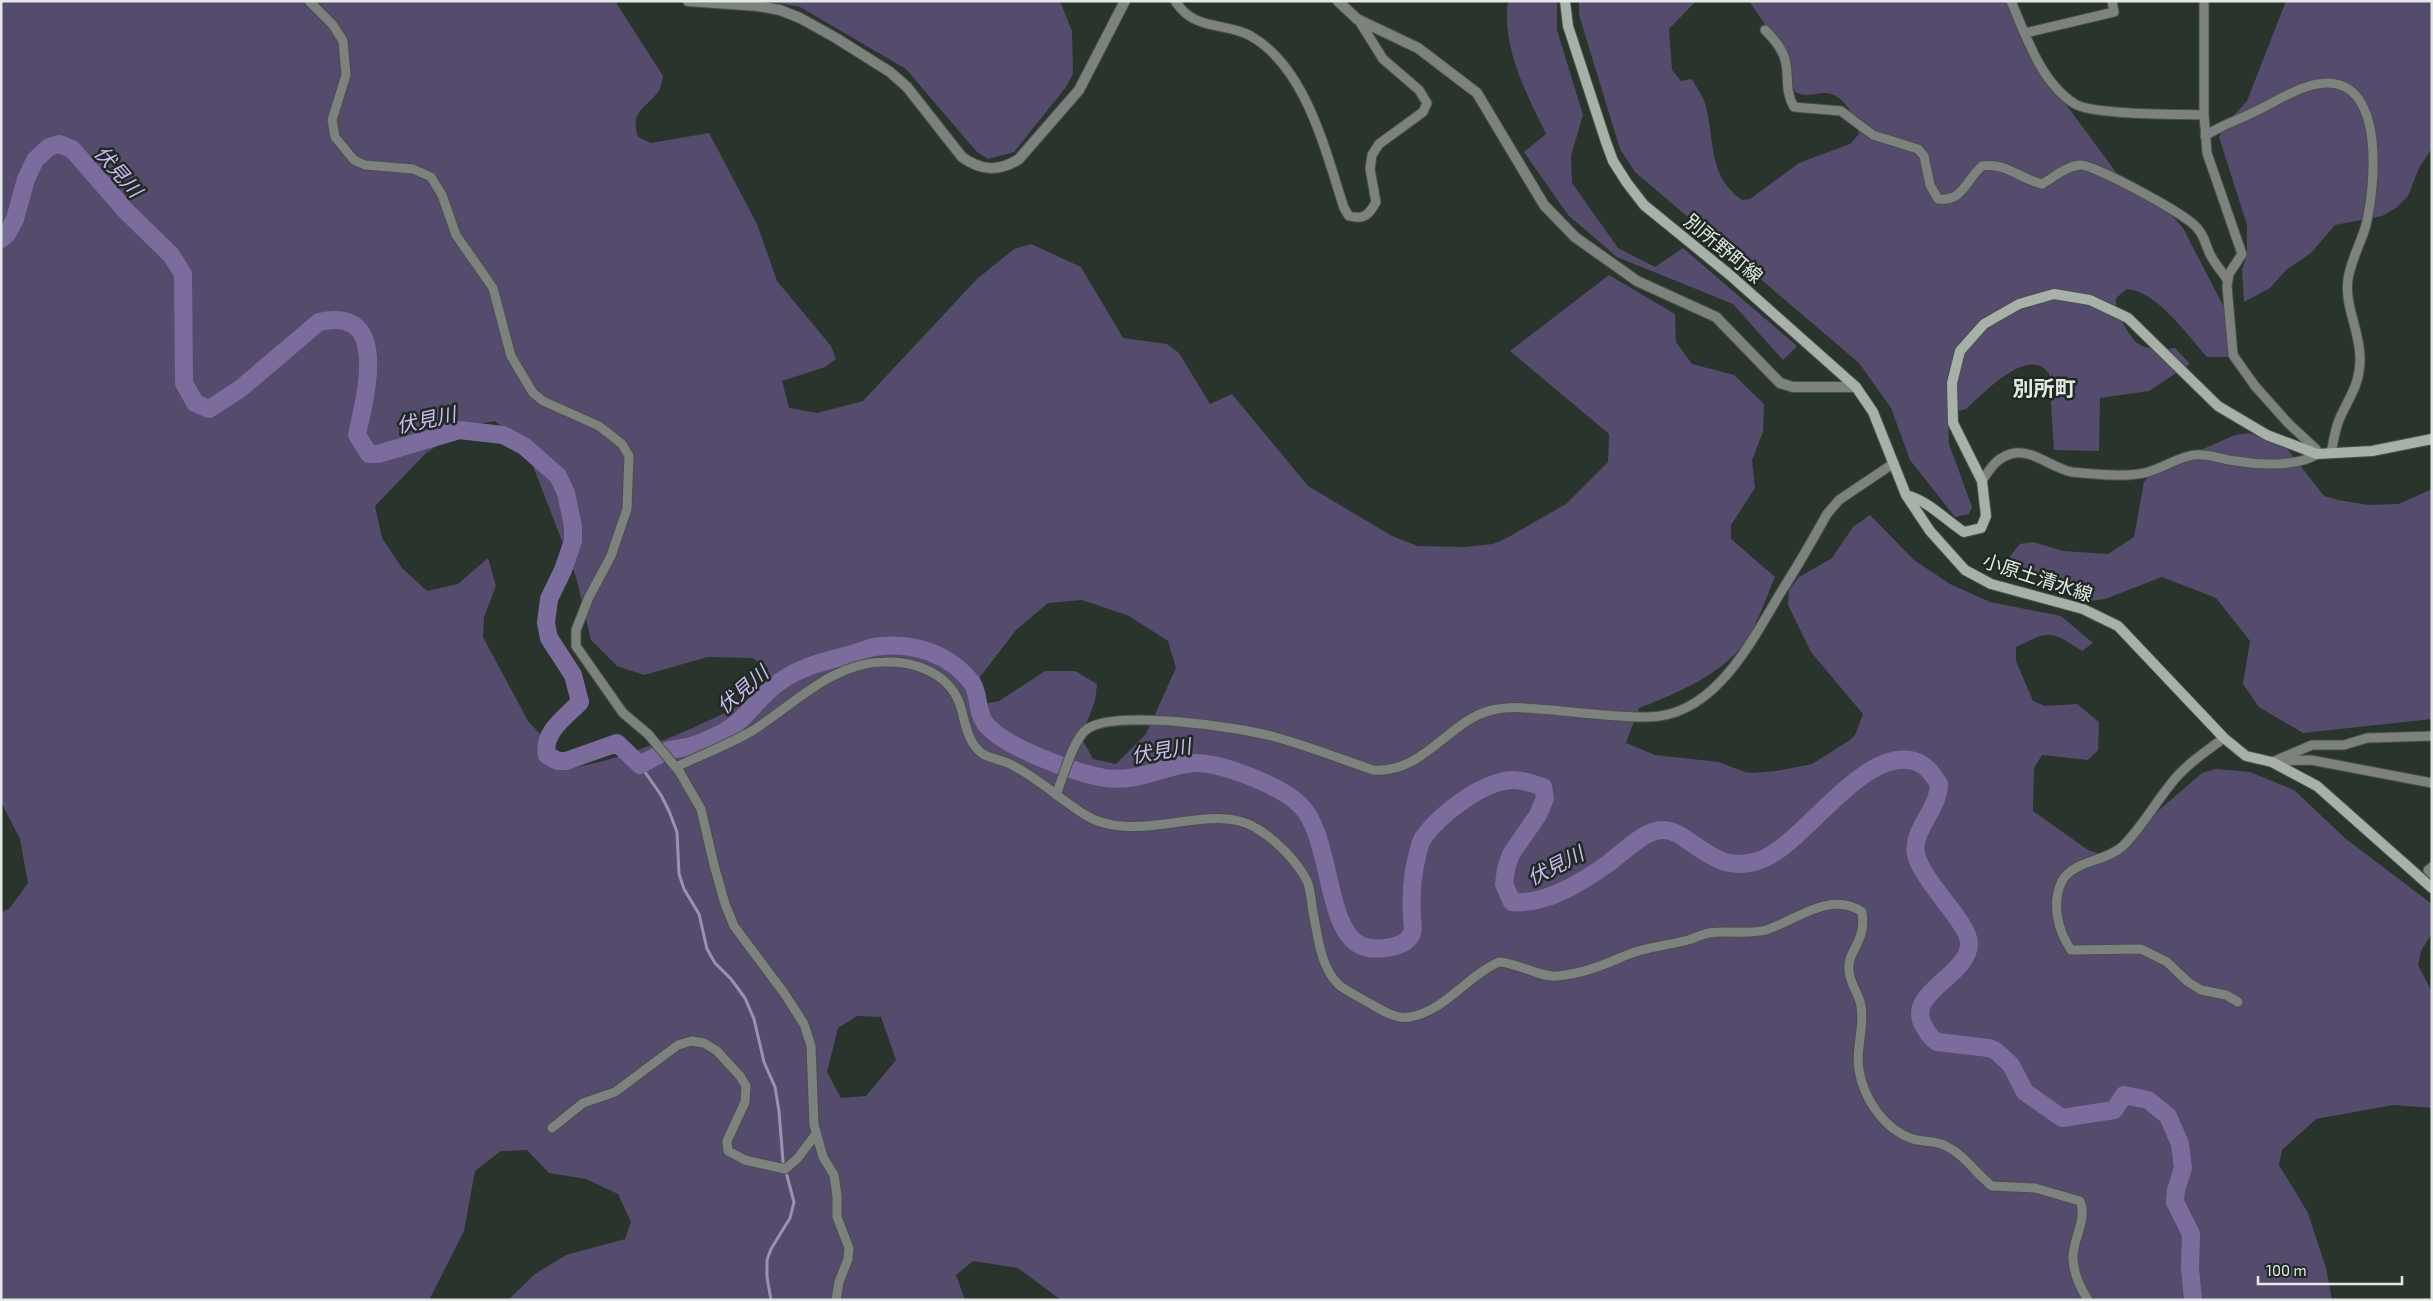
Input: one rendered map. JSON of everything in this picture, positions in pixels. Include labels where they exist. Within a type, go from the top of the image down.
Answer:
[{"type":"main road","name":"別所野町線","points":[[1565,1],[1568,26],[1606,142],[1613,161],[1627,183],[1644,205],[1730,275],[1856,387],[1874,412],[1906,494]]},
{"type":"main road","name":"小原土清水線","points":[[1906,494],[1920,498],[1948,522],[1964,532],[1971,532],[1981,528],[1986,516],[1982,481],[1953,423],[1952,383],[1960,351],[1984,324],[2018,304],[2054,294],[2090,300],[2128,318],[2218,406],[2267,435],[2317,454],[2372,451],[2432,439]]},
{"type":"main road","name":"小原土清水線","points":[[1906,494],[1930,531],[1965,570],[1991,584],[2083,609],[2118,626],[2224,738],[2246,756],[2272,762],[2317,786],[2432,888]]},
{"type":"street","points":[[310,1],[333,25],[343,41],[346,75],[332,120],[335,137],[354,160],[365,165],[413,169],[432,177],[442,195],[456,236],[480,266],[493,288],[511,356],[533,394],[543,401],[599,426],[622,444],[630,456],[627,508],[611,556],[589,597],[576,630],[576,646],[623,713],[648,734],[676,767],[701,809],[721,889],[734,926],[784,993],[804,1024],[811,1046],[816,1134],[823,1157],[834,1175],[837,1217],[848,1248],[848,1259],[839,1282],[836,1300]]},
{"type":"street","points":[[688,1],[758,6],[780,10],[800,18],[829,34],[890,72],[906,87],[962,157],[970,162],[992,169],[1008,166],[1019,159],[1079,90],[1125,1]]},
{"type":"street","points":[[1175,1],[1187,15],[1200,22],[1246,33],[1260,42],[1278,58],[1300,90],[1313,117],[1344,208],[1349,216],[1362,218],[1370,213],[1376,202],[1370,170],[1372,156],[1379,144],[1423,112],[1427,103],[1420,90],[1383,59],[1357,18]]},
{"type":"street","points":[[1338,1],[1357,18],[1418,48],[1477,93],[1544,205],[1575,237],[1637,282],[1716,317],[1733,332],[1758,362],[1780,384],[1793,387],[1856,387]]},
{"type":"street","points":[[2011,1],[2040,64],[2054,84],[2073,103],[2081,107],[2204,116]]},
{"type":"street","points":[[2025,33],[2114,12],[2112,1]]},
{"type":"street","points":[[1982,481],[1993,464],[2006,455],[2018,453],[2030,455],[2071,472],[2135,475],[2192,455],[2202,455],[2237,462],[2285,463],[2307,461],[2317,454],[2316,449],[2288,424],[2254,386],[2233,355],[2228,281],[2229,274],[2242,254],[2208,153],[2205,136],[2204,1]]},
{"type":"street","points":[[1765,30],[1783,52],[1786,64],[1787,94],[1794,107],[1841,111],[1873,135],[1918,149],[1924,156],[1930,185],[1938,199],[1950,201],[1959,196],[1973,174],[1982,166],[2004,166],[2031,181],[2042,184],[2068,169],[2080,165],[2094,167],[2129,187],[2146,194],[2196,226],[2204,237],[2209,252],[2228,281]]},
{"type":"street","points":[[2205,136],[2220,126],[2246,116],[2293,92],[2326,83],[2341,86],[2356,94],[2370,120],[2372,177],[2366,224],[2347,285],[2349,307],[2360,341],[2360,362],[2357,387],[2339,421],[2331,453]]},
{"type":"street","points":[[1056,795],[1075,746],[1086,730],[1098,724],[1126,721],[1156,721],[1221,727],[1274,736],[1374,770],[1386,771],[1408,764],[1478,715],[1492,710],[1523,706],[1549,710],[1647,717],[1663,716],[1691,704],[1715,688],[1725,678],[1745,653],[1827,514],[1839,500],[1894,463]]},
{"type":"street","points":[[676,767],[752,731],[830,677],[851,667],[882,662],[900,662],[922,668],[945,680],[959,702],[963,719],[972,741],[982,753],[1010,763],[1084,815],[1116,824],[1148,827],[1220,817],[1239,820],[1257,828],[1292,859],[1308,882],[1325,964],[1338,984],[1381,1010],[1408,1018],[1426,1012],[1499,962],[1526,967],[1555,977],[1596,969],[1646,948],[1689,940],[1709,933],[1747,934],[1767,929],[1815,908],[1830,905],[1854,907],[1862,912],[1863,929],[1849,963],[1848,972],[1862,1007],[1857,1052],[1859,1072],[1868,1098],[1886,1124],[1898,1134],[1945,1146],[1961,1156],[1992,1186],[2035,1188],[2080,1201],[2084,1209],[2073,1258],[2077,1282],[2088,1300]]},
{"type":"street","points":[[2272,762],[2312,745],[2344,745],[2367,738],[2432,736]]},
{"type":"street","points":[[2224,738],[2189,764],[2170,785],[2122,847],[2068,872],[2061,883],[2057,918],[2062,936],[2071,950],[2141,949],[2167,962],[2188,982],[2201,990],[2226,995],[2238,1002]]},
{"type":"street","points":[[2272,762],[2311,760],[2432,783]]},
{"type":"street","points":[[2432,866],[2428,870],[2432,874]]},
{"type":"street","points":[[552,1128],[583,1103],[614,1092],[678,1045],[692,1042],[704,1043],[717,1051],[740,1076],[746,1086],[745,1102],[727,1141],[728,1151],[745,1160],[784,1169],[797,1159],[816,1134]]},
{"type":"shaded area","points":[[1,1],[615,1],[663,76],[659,90],[637,116],[636,128],[638,137],[651,143],[709,133],[757,224],[777,281],[831,346],[836,359],[825,367],[782,381],[789,408],[817,413],[863,401],[977,279],[1014,249],[1031,244],[1081,267],[1123,338],[1167,344],[1179,353],[1210,404],[1232,394],[1308,486],[1392,536],[1418,546],[1464,547],[1493,544],[1566,504],[1608,462],[1609,434],[1510,351],[1609,275],[1675,314],[1676,342],[1692,364],[1734,375],[1764,404],[1763,432],[1752,460],[1755,488],[1731,525],[1731,539],[1775,577],[1754,626],[1746,641],[1736,653],[1698,682],[1639,708],[1626,743],[1655,755],[1719,762],[1745,772],[1753,773],[1777,771],[1812,764],[1850,740],[1855,735],[1863,714],[1811,652],[1788,605],[1789,590],[1799,577],[1832,558],[1853,527],[1870,515],[1914,560],[1950,584],[1990,602],[2061,616],[2093,643],[2082,651],[2056,636],[2043,635],[2016,647],[2016,661],[2033,701],[2045,706],[2077,704],[2099,722],[2098,750],[2088,760],[2042,755],[2034,768],[2033,811],[2088,850],[2103,855],[2129,843],[2158,811],[2202,773],[2216,769],[2250,772],[2294,790],[2346,839],[2432,904],[2432,933],[2421,951],[2418,965],[2432,992],[2432,1108],[2393,1105],[2316,1119],[2282,1150],[2279,1165],[2308,1213],[2326,1268],[2332,1300],[1061,1300],[1018,1268],[973,1261],[956,1275],[965,1300],[508,1300],[535,1274],[566,1255],[625,1239],[631,1222],[618,1194],[586,1179],[549,1173],[527,1150],[501,1151],[475,1171],[464,1231],[429,1300],[1,1300],[1,912],[9,909],[28,883],[20,839],[1,802]],"holes":[[[495,421],[526,448],[576,577],[591,640],[617,666],[644,675],[708,657],[752,658],[768,668],[760,696],[645,748],[597,763],[572,768],[528,721],[483,637],[484,617],[496,586],[488,558],[458,584],[427,591],[402,568],[382,538],[375,506],[426,453],[468,426]],[[1082,600],[1129,616],[1168,641],[1176,668],[1146,734],[1116,764],[1093,759],[1081,737],[1095,701],[1097,684],[1075,671],[1045,671],[999,701],[984,704],[980,677],[1016,630],[1048,603]],[[857,1016],[881,1017],[896,1060],[866,1096],[841,1098],[827,1072],[838,1028]]]},
{"type":"shaded area","points":[[765,1],[1060,1],[1072,31],[1073,74],[1066,87],[1014,152],[988,159],[976,151],[906,69],[800,7]]},
{"type":"shaded area","points":[[1508,1],[1557,1],[1557,30],[1583,115],[1571,156],[1572,183],[1618,248],[1655,267],[1683,248],[1797,346],[1783,360],[1733,304],[1617,257],[1568,215],[1524,152],[1546,134],[1517,70],[1508,35]]},
{"type":"shaded area","points":[[1579,1],[1696,1],[1669,29],[1672,70],[1681,81],[1692,79],[1702,96],[1706,106],[1718,169],[1731,191],[1742,200],[1750,199],[1799,163],[1850,144],[1859,134],[1856,121],[1848,108],[1844,102],[1833,94],[1807,95],[1795,92],[1779,45],[1749,1],[2006,1],[2026,50],[2121,179],[2155,197],[2183,228],[2230,319],[2235,347],[2228,357],[2207,357],[2160,306],[2138,292],[2127,289],[2116,298],[2116,303],[2122,322],[2133,339],[2141,345],[2151,348],[2175,348],[2190,364],[2149,391],[2100,398],[2099,451],[2054,450],[2049,374],[2040,366],[2030,365],[2018,368],[1994,383],[1966,409],[1959,411],[1952,409],[1948,415],[1949,444],[1972,507],[1969,514],[1955,517],[1910,460],[1891,408],[1859,363],[1635,172],[1620,149],[1579,15]]},
{"type":"shaded area","points":[[2286,1],[2432,1],[2432,148],[2419,168],[2408,196],[2396,208],[2382,216],[2335,225],[2311,253],[2286,270],[2270,288],[2244,302],[2242,270],[2247,255],[2247,225],[2219,137],[2226,124],[2247,101]]},
{"type":"shaded area","points":[[2249,433],[2277,442],[2288,450],[2324,496],[2369,505],[2399,504],[2432,489],[2432,719],[2303,733],[2259,707],[2243,684],[2250,641],[2216,598],[2162,577],[2105,599],[2090,601],[2054,577],[2013,570],[2010,556],[2020,544],[2033,542],[2063,551],[2108,554],[2134,537],[2144,482],[2153,471],[2235,435]]},
{"type":"waterway","name":"伏見川","points":[[1,239],[7,234],[15,219],[26,179],[35,160],[49,147],[59,144],[72,149],[126,211],[171,255],[183,274],[184,383],[195,403],[209,409],[240,389],[319,322],[342,320],[356,327],[365,340],[368,358],[367,378],[365,399],[357,435],[369,454],[378,454],[459,430],[503,435],[524,446],[558,476],[566,493],[573,526],[573,541],[563,570],[549,599],[546,623],[549,638],[573,675],[580,702],[556,726],[548,739],[547,755],[558,761],[566,761],[617,743],[640,765],[667,751],[695,745],[724,732],[739,721],[771,689],[802,669],[874,647],[902,646],[928,651],[952,664],[972,683],[982,718],[994,732],[1040,758],[1076,771],[1117,779],[1140,776],[1183,764],[1194,763],[1219,766],[1250,776],[1291,798],[1300,805],[1310,819],[1318,838],[1341,922],[1350,937],[1368,948],[1397,945],[1409,938],[1412,933],[1413,881],[1420,843],[1423,838],[1451,809],[1477,792],[1502,782],[1525,781],[1543,787],[1545,798],[1538,815],[1511,854],[1506,869],[1504,884],[1512,902],[1525,902],[1551,896],[1587,878],[1642,837],[1656,831],[1666,830],[1676,833],[1722,861],[1741,864],[1763,859],[1780,849],[1799,833],[1860,777],[1881,765],[1901,760],[1921,764],[1929,770],[1939,784],[1935,802],[1917,837],[1916,854],[1927,877],[1955,914],[1968,936],[1969,945],[1966,956],[1958,967],[1928,995],[1922,1005],[1920,1016],[1925,1028],[1937,1042],[1989,1048],[1996,1051],[2011,1065],[2025,1092],[2062,1118],[2114,1110],[2124,1095],[2148,1100],[2168,1116],[2180,1144],[2183,1168],[2176,1190],[2175,1202],[2191,1234],[2190,1268],[2193,1300]]},
{"type":"waterway","points":[[640,765],[661,795],[677,832],[679,874],[684,889],[699,914],[707,949],[715,963],[731,979],[745,998],[754,1019],[764,1062],[775,1087],[783,1161],[794,1202],[790,1218],[771,1249],[767,1260],[767,1277],[771,1300]]},
{"type":"district","name":"別所町","points":[[2044,387]]}]
